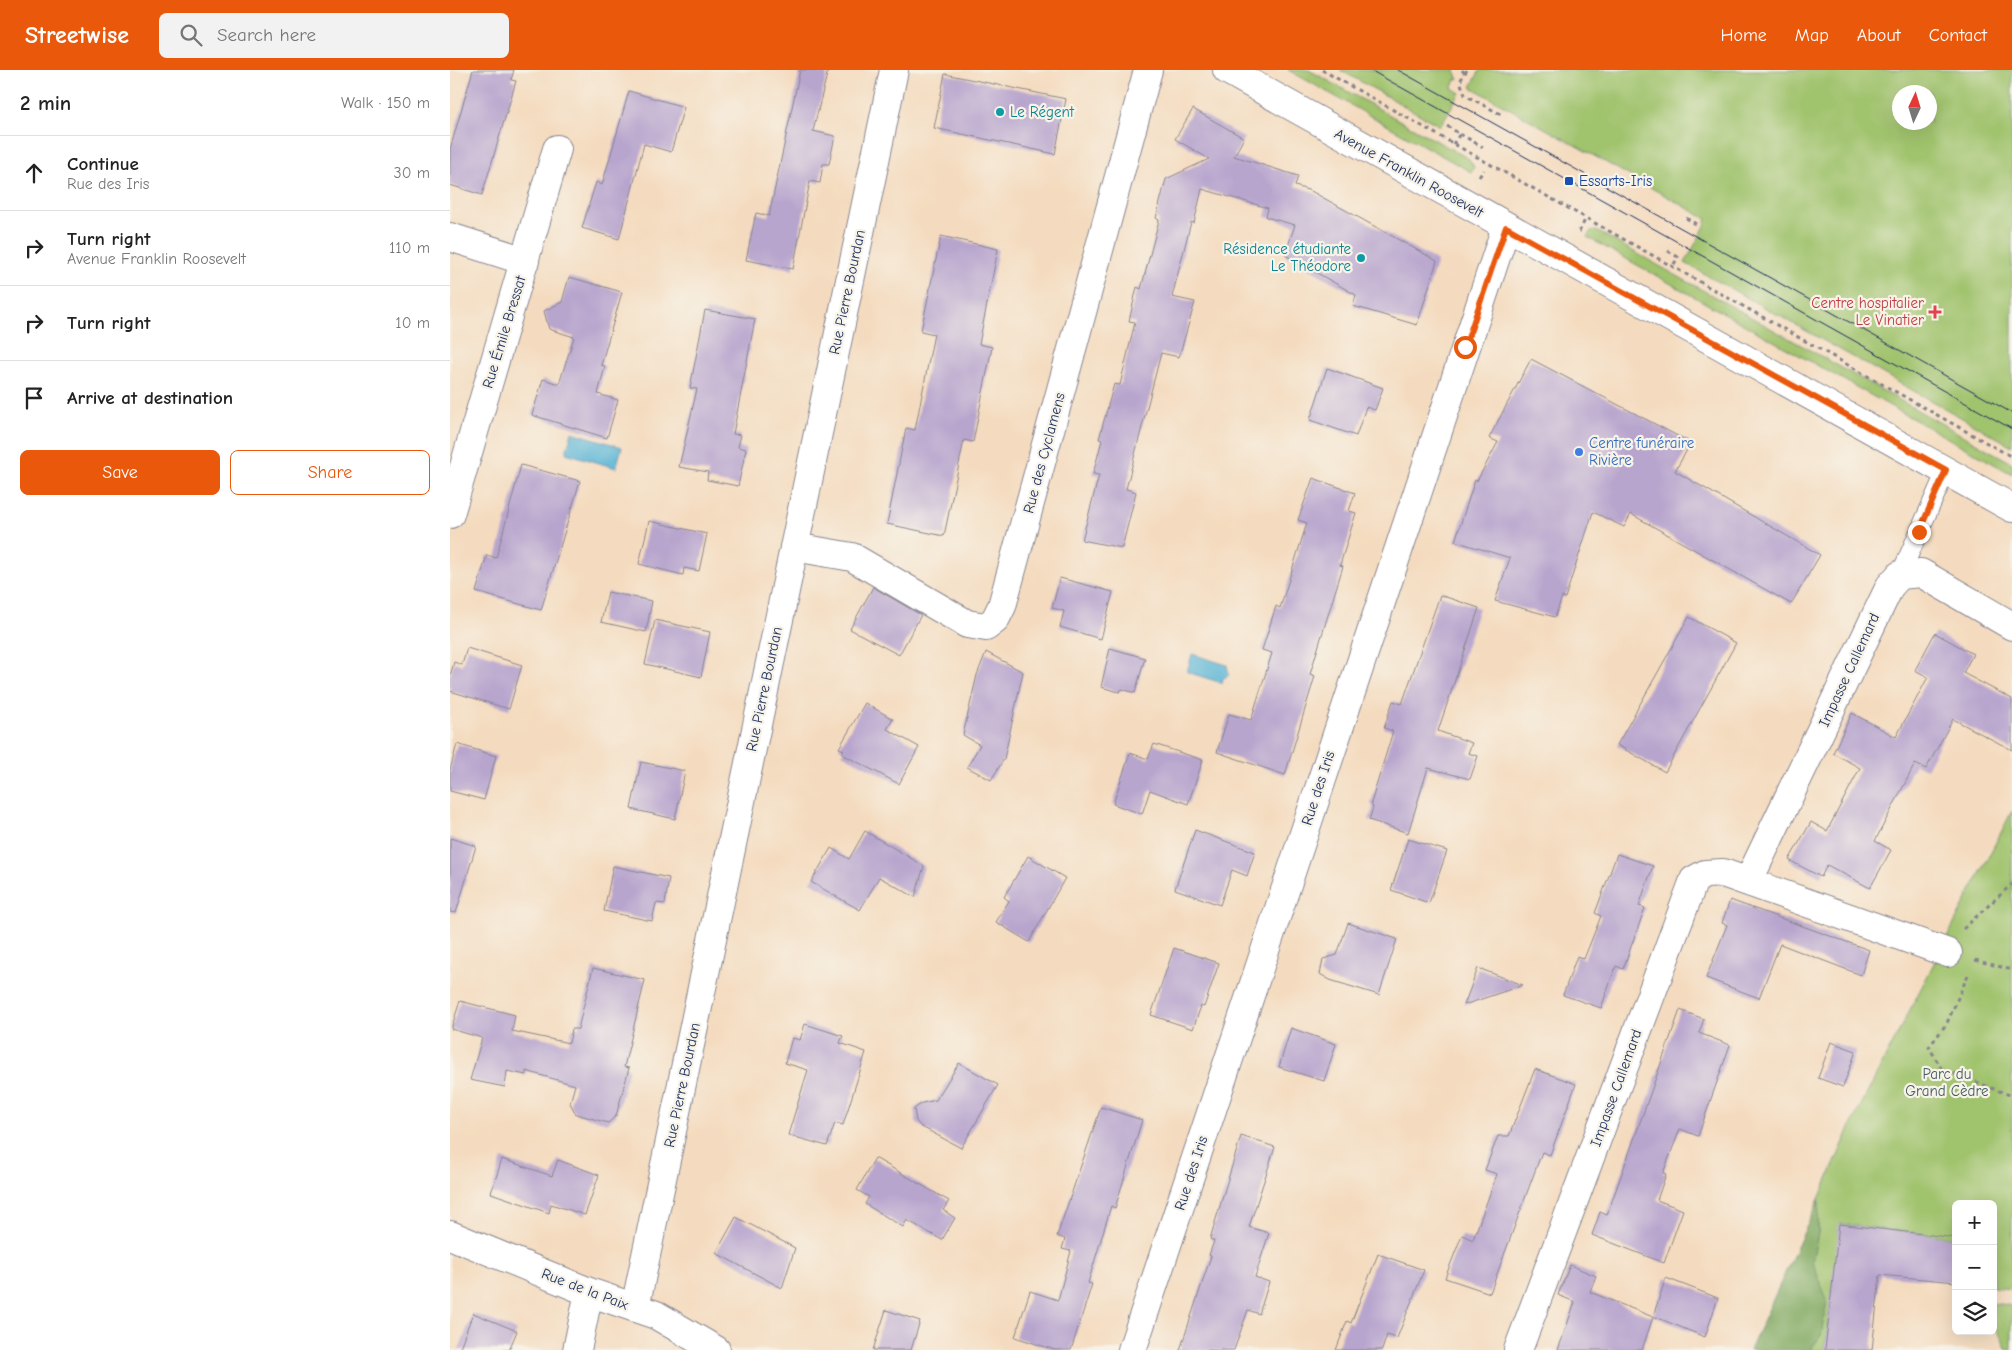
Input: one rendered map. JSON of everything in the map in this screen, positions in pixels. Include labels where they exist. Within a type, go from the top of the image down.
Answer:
[{"type":"street","name":"Rue Pierre Bourdan","points":[[635,1308],[894,70]]},
{"type":"street","name":"Rue des Cyclamens","points":[[794,547],[852,557],[967,624],[986,627],[995,620],[1005,597],[1148,70]]},
{"type":"street","name":"Avenue Franklin Roosevelt","points":[[1227,70],[2012,508]]},
{"type":"street","name":"Rue Émile Bressat","points":[[450,514],[526,261],[557,149]]},
{"type":"street","name":"Rue des Iris","points":[[1132,1350],[1506,227]]},
{"type":"street","points":[[450,237],[526,261]]},
{"type":"street","points":[[1900,575],[1921,573],[2012,626]]},
{"type":"street","name":"Impasse Callemard","points":[[1748,882],[1890,586],[1900,575]]},
{"type":"street","name":"Impasse Callemard","points":[[1518,1350],[1694,880],[1705,874],[1723,873],[1948,953]]},
{"type":"street","name":"Rue de la Paix","points":[[450,1235],[589,1292],[676,1325],[716,1350]]},
{"type":"street","points":[[577,1350],[589,1292]]},
{"type":"lane","points":[[1900,575],[1946,470]]},
{"type":"path","points":[[1322,70],[2012,457]]},
{"type":"path","points":[[1462,70],[1465,74]]},
{"type":"path","points":[[1467,70],[1460,82],[1465,95],[1502,115]]},
{"type":"path","points":[[1447,126],[1483,147]]},
{"type":"path","points":[[1453,144],[1460,134]]},
{"type":"path","points":[[1479,178],[1484,170]]},
{"type":"path","points":[[1578,232],[1586,218]]},
{"type":"path","points":[[1686,218],[1696,224]]},
{"type":"path","points":[[1668,251],[1678,257],[1673,266]]},
{"type":"path","points":[[1948,953],[1964,927],[2012,884]]},
{"type":"path","points":[[1948,953],[2012,970]]},
{"type":"path","points":[[1948,953],[1968,974],[1946,1023],[1929,1047],[1940,1068],[2012,1096]]},
{"type":"green space","points":[[1288,70],[1309,70],[1469,159],[1474,167],[1471,172]]},
{"type":"green space","points":[[1340,70],[1455,70],[1459,80],[1456,79],[1452,88],[1460,93],[1440,126]]},
{"type":"green space","name":"Centre hospitalier Le Vinatier","points":[[1480,70],[2012,70],[2012,446],[1685,263],[1707,219],[1471,87]]},
{"type":"green space","points":[[1595,230],[2012,463],[2012,474],[1587,237],[1591,231]]},
{"type":"green space","name":"Parc du Grand Cèdre","points":[[2012,811],[2012,1289],[1997,1287],[1997,1200],[1952,1200],[1952,1238],[1840,1224],[1825,1350],[1810,1350],[1821,1335],[1819,1280],[1812,1261],[1818,1233],[1819,1199],[1854,1119]]},
{"type":"green space","points":[[1819,1199],[1818,1233],[1812,1261],[1827,1300],[1821,1335],[1810,1350],[1750,1350]]},
{"type":"green space","points":[[1997,1304],[2012,1306],[2012,1350],[2007,1350],[1997,1329]]},
{"type":"water","points":[[572,432],[622,447],[616,468],[566,453]]},
{"type":"water","points":[[1192,654],[1227,665],[1229,675],[1223,678],[1222,683],[1187,672]]},
{"type":"building","points":[[473,70],[514,70],[511,80],[516,81],[482,195],[450,185],[450,149]]},
{"type":"building","points":[[800,70],[828,70],[813,131],[835,136],[829,164],[823,164],[820,183],[810,181],[793,269],[746,260],[756,213],[769,216]]},
{"type":"building","name":"Le Régent","points":[[945,74],[1066,99],[1055,154],[934,128]]},
{"type":"building","points":[[629,91],[684,107],[671,152],[644,144],[619,239],[582,228],[596,182],[602,185]]},
{"type":"building","points":[[1193,109],[1244,138],[1234,156],[1298,176],[1295,186],[1311,191],[1437,261],[1417,325],[1353,306],[1356,295],[1285,255],[1295,225],[1266,217],[1268,208],[1202,189],[1194,223],[1191,222],[1172,297],[1195,302],[1179,357],[1161,353],[1126,489],[1136,492],[1122,548],[1082,540],[1099,475],[1093,474],[1102,440],[1099,439],[1114,384],[1120,385],[1135,322],[1129,321],[1137,287],[1141,289],[1159,220],[1156,218],[1166,179],[1209,159],[1175,139]]},
{"type":"building","points":[[941,236],[998,249],[979,344],[992,347],[973,442],[964,440],[944,536],[887,524],[906,428],[915,430],[934,334],[921,331]]},
{"type":"building","points":[[569,277],[622,292],[601,365],[605,366],[598,394],[618,400],[607,438],[532,415],[543,379],[559,384],[574,337],[549,329],[544,311],[562,302]]},
{"type":"building","points":[[705,310],[755,319],[733,434],[741,435],[738,447],[746,449],[738,486],[707,480],[708,472],[679,467],[697,389],[690,388]]},
{"type":"building","points":[[1531,359],[1691,443],[1675,471],[1820,555],[1791,604],[1631,514],[1624,527],[1593,512],[1565,598],[1562,597],[1555,617],[1495,601],[1510,558],[1455,541],[1475,480],[1477,481],[1498,442],[1489,438]]},
{"type":"building","points":[[1327,368],[1383,388],[1375,410],[1366,407],[1356,436],[1310,420]]},
{"type":"building","points":[[521,465],[580,481],[541,610],[476,592],[487,555],[496,558]]},
{"type":"building","points":[[1313,478],[1355,493],[1349,511],[1356,513],[1340,565],[1343,566],[1310,674],[1315,676],[1285,775],[1217,752],[1229,714],[1251,720],[1272,653],[1262,650],[1276,606],[1280,608],[1307,523],[1298,520]]},
{"type":"building","points":[[649,521],[707,534],[699,571],[684,568],[683,575],[639,564]]},
{"type":"building","points":[[1060,578],[1113,592],[1101,639],[1060,627],[1064,611],[1052,608]]},
{"type":"building","points":[[873,587],[921,615],[899,655],[850,629]]},
{"type":"building","points":[[608,592],[652,601],[646,632],[601,622]]},
{"type":"building","points":[[1440,595],[1479,608],[1438,731],[1472,743],[1468,753],[1478,756],[1470,779],[1428,768],[1408,833],[1369,820],[1373,808],[1371,803],[1393,731],[1384,728],[1393,701],[1402,704]]},
{"type":"building","points":[[1689,617],[1736,643],[1665,772],[1617,745]]},
{"type":"building","points":[[655,620],[710,632],[701,677],[645,664]]},
{"type":"building","points":[[1935,633],[1973,654],[1963,673],[2012,699],[2012,750],[1953,719],[1926,769],[1915,764],[1875,841],[1891,850],[1870,888],[1827,865],[1821,877],[1789,860],[1811,822],[1827,831],[1860,768],[1833,753],[1852,713],[1896,737],[1928,677],[1915,670]]},
{"type":"building","points":[[467,648],[522,665],[509,709],[450,691],[450,676],[454,662],[462,665]]},
{"type":"building","points":[[1110,648],[1145,658],[1135,693],[1122,689],[1119,692],[1101,687]]},
{"type":"building","points":[[986,652],[1023,672],[1004,759],[991,780],[967,767],[980,745],[963,735],[977,675]]},
{"type":"building","points":[[865,703],[893,719],[887,729],[919,747],[899,784],[842,754],[844,750],[839,748]]},
{"type":"building","points":[[457,744],[496,756],[484,800],[450,791],[450,770]]},
{"type":"building","points":[[1154,744],[1203,760],[1188,804],[1150,790],[1142,814],[1113,804],[1130,753],[1148,759]]},
{"type":"building","points":[[641,762],[685,771],[675,819],[631,809]]},
{"type":"building","points":[[1195,830],[1255,852],[1247,876],[1232,870],[1220,905],[1175,889]]},
{"type":"building","points":[[865,831],[924,866],[915,897],[879,877],[860,910],[811,882],[831,848],[849,859]]},
{"type":"building","points":[[450,838],[476,846],[456,913],[450,912]]},
{"type":"building","points":[[1408,839],[1447,851],[1429,903],[1391,890]]},
{"type":"building","points":[[1617,854],[1653,866],[1639,906],[1645,908],[1623,969],[1616,966],[1601,1008],[1563,995],[1577,956],[1584,959],[1601,916],[1595,913]]},
{"type":"building","points":[[1028,856],[1065,878],[1029,942],[996,922],[1009,901],[1004,897]]},
{"type":"building","points":[[613,866],[669,878],[665,904],[656,903],[652,921],[604,911]]},
{"type":"building","points":[[1730,900],[1869,950],[1861,975],[1780,944],[1759,998],[1706,978],[1727,925],[1722,923]]},
{"type":"building","points":[[1348,923],[1397,939],[1379,995],[1330,980],[1320,974],[1323,959],[1337,955]]},
{"type":"building","points":[[1174,948],[1219,963],[1204,1007],[1201,1006],[1193,1029],[1151,1015]]},
{"type":"building","points":[[593,968],[645,980],[624,1067],[629,1068],[616,1116],[608,1123],[576,1114],[570,1103],[575,1085],[526,1071],[526,1075],[507,1071],[505,1087],[470,1080],[482,1038],[451,1029],[460,1001],[515,1015],[512,1031],[569,1043],[572,1029],[578,1029]]},
{"type":"building","points":[[1478,968],[1523,985],[1464,1005]]},
{"type":"building","points":[[1680,1010],[1704,1019],[1699,1033],[1730,1045],[1698,1136],[1680,1129],[1663,1173],[1666,1174],[1657,1200],[1683,1210],[1664,1263],[1592,1235],[1600,1212],[1607,1215]]},
{"type":"building","points":[[805,1024],[843,1036],[840,1043],[866,1052],[843,1125],[835,1123],[827,1146],[788,1135],[808,1070],[785,1063],[792,1038],[800,1040]]},
{"type":"building","points":[[1291,1028],[1336,1044],[1324,1081],[1279,1067]]},
{"type":"building","points":[[1831,1042],[1856,1051],[1843,1087],[1818,1078]]},
{"type":"building","points":[[959,1063],[998,1085],[961,1148],[920,1126],[916,1121],[914,1109],[922,1103],[936,1100]]},
{"type":"building","points":[[1535,1069],[1576,1084],[1550,1155],[1542,1152],[1490,1293],[1445,1278],[1462,1235],[1473,1240],[1497,1174],[1485,1170],[1498,1136],[1509,1136]]},
{"type":"building","points":[[1101,1107],[1142,1120],[1115,1208],[1111,1206],[1088,1283],[1092,1284],[1071,1350],[1055,1350],[1015,1337],[1030,1291],[1058,1300],[1071,1251],[1062,1249],[1065,1239],[1057,1236]]},
{"type":"building","points":[[1241,1136],[1275,1147],[1249,1227],[1269,1233],[1255,1277],[1269,1282],[1259,1314],[1248,1310],[1234,1350],[1180,1350],[1211,1256],[1209,1255],[1214,1241],[1210,1239]]},
{"type":"building","points":[[875,1158],[949,1201],[943,1210],[955,1218],[942,1240],[907,1220],[903,1227],[865,1204],[869,1197],[857,1190]]},
{"type":"building","points":[[502,1159],[552,1176],[558,1160],[599,1175],[585,1215],[551,1204],[549,1213],[491,1193]]},
{"type":"building","points":[[736,1217],[795,1248],[782,1288],[716,1253]]},
{"type":"building","points":[[1839,1224],[1952,1238],[1952,1282],[1880,1275],[1872,1350],[1825,1350]]},
{"type":"building","points":[[1378,1254],[1424,1270],[1397,1338],[1387,1335],[1382,1350],[1336,1350],[1347,1321],[1351,1323]]},
{"type":"building","points":[[1570,1265],[1596,1276],[1590,1292],[1653,1317],[1642,1350],[1558,1350],[1575,1302],[1558,1295]]},
{"type":"building","points":[[1666,1278],[1718,1298],[1705,1337],[1653,1316]]},
{"type":"building","points":[[886,1310],[920,1321],[911,1350],[873,1350]]},
{"type":"building","points":[[473,1313],[517,1331],[509,1350],[459,1350]]},
{"type":"tram line","points":[[1370,70],[2012,429]]},
{"type":"tram line","points":[[1398,70],[2012,413]]},
{"type":"place","name":"Le Régent","points":[[1000,112]]},
{"type":"place","name":"Essarts-Iris","points":[[1569,181]]},
{"type":"place","name":"Résidence étudiante Le Théodore","points":[[1361,258]]},
{"type":"place","name":"Centre hospitalier Le Vinatier","points":[[1935,312]]},
{"type":"place","name":"Centre funéraire Rivière","points":[[1579,452]]},
{"type":"route","points":[[1465,347],[1506,227],[1592,272],[1946,470],[1919,532]]}]
